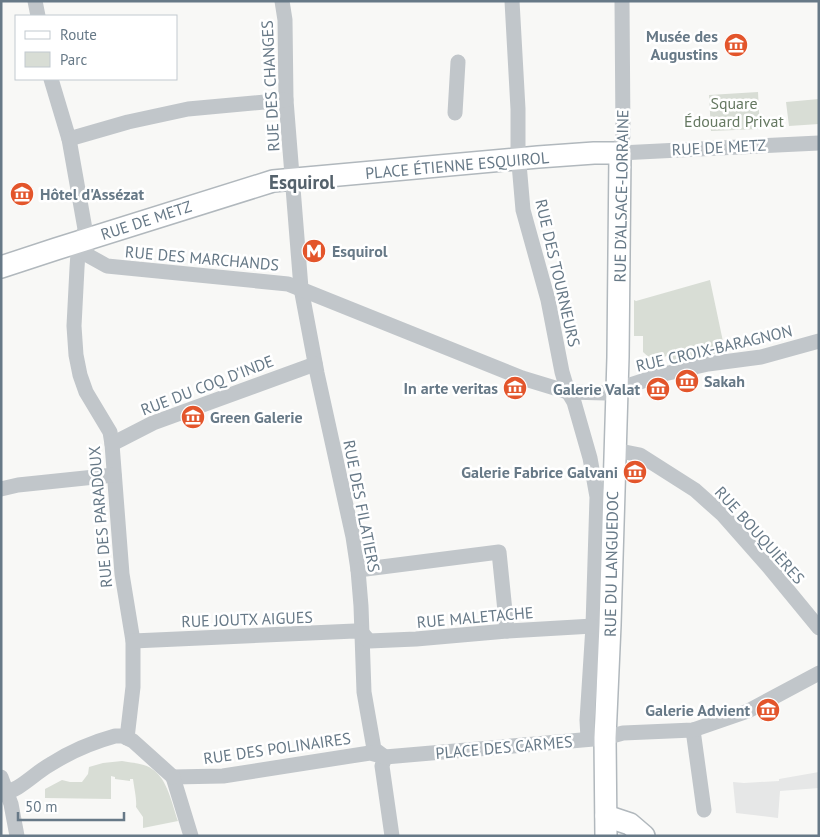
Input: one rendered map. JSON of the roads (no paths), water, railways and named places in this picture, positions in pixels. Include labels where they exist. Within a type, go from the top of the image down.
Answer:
[{"type":"street","points":[[35,1],[38,15]]},
{"type":"street","name":"RUE DES CHANGES","points":[[282,1],[286,100],[301,288]]},
{"type":"street","name":"RUE DES TOURNEURS","points":[[512,1],[523,210],[548,300],[562,372],[568,392]]},
{"type":"street","name":"RUE D'ALSACE-LORRAINE","points":[[617,390],[620,153],[623,136],[622,1]]},
{"type":"street","points":[[455,113],[458,62]]},
{"type":"street","name":"RUE DES PARADOUX","points":[[51,80],[69,139],[85,229],[81,240],[77,268],[74,317],[76,355],[86,392],[110,432],[112,444],[122,574],[133,641],[133,686],[127,738]]},
{"type":"street","points":[[69,139],[155,115],[188,109],[286,100]]},
{"type":"street","name":"RUE DE METZ","points":[[620,153],[819,143]]},
{"type":"street","name":"PLACE ÉTIENNE ESQUIROL","points":[[293,178],[594,153],[620,153]]},
{"type":"street","name":"RUE DE METZ","points":[[2,266],[273,180],[293,178]]},
{"type":"street","name":"RUE DES MARCHANDS","points":[[81,240],[89,256],[107,266],[288,284],[429,342]]},
{"type":"street","name":"RUE DES FILATIERS","points":[[301,288],[315,364],[353,537],[358,570],[364,692],[374,749],[385,757]]},
{"type":"street","name":"RUE CROIX-BARAGNON","points":[[429,342],[522,378],[568,392],[606,393],[664,374],[708,364],[761,357],[819,340]]},
{"type":"street","name":"RUE DU COQ D'INDE","points":[[112,444],[153,423],[315,364]]},
{"type":"street","name":"RUE DU LANGUEDOC","points":[[596,739],[610,625],[617,390]]},
{"type":"street","name":"RUE DU LANGUEDOC","points":[[568,392],[574,402],[590,458],[598,498],[594,626],[588,714],[596,739]]},
{"type":"street","name":"RUE BOUQUIÈRES","points":[[615,450],[640,454],[709,502],[768,566],[819,628]]},
{"type":"street","points":[[1,490],[18,485],[114,475]]},
{"type":"street","points":[[358,570],[499,552],[507,631]]},
{"type":"street","name":"RUE MALETACHE","points":[[362,633],[369,640],[416,639],[594,626]]},
{"type":"street","name":"RUE JOUTX AIGUES","points":[[133,641],[362,633]]},
{"type":"street","name":"PLACE DES CARMES","points":[[385,757],[596,739],[623,733],[693,730],[748,711],[819,673]]},
{"type":"street","points":[[693,730],[704,810]]},
{"type":"street","points":[[4,794],[15,791],[67,755],[109,738],[123,736],[173,777],[190,836]]},
{"type":"street","points":[[596,739],[606,826],[630,824],[644,836]]},
{"type":"street","name":"RUE DES POLINAIRES","points":[[173,777],[223,776],[370,753],[385,757]]},
{"type":"street","points":[[385,757],[382,766],[392,836]]},
{"type":"street","points":[[1,777],[4,794],[11,804],[17,836]]},
{"type":"place","name":"Musée des Augustins","points":[[736,45]]},
{"type":"place","name":"Hôtel d'Assézat","points":[[22,194]]},
{"type":"place","name":"Esquirol","points":[[314,251]]},
{"type":"place","name":"Sakah","points":[[687,381]]},
{"type":"place","name":"In arte veritas","points":[[515,388]]},
{"type":"place","name":"Galerie Valat","points":[[658,389]]},
{"type":"place","name":"Green Galerie","points":[[193,417]]},
{"type":"place","name":"Galerie Fabrice Galvani","points":[[635,472]]},
{"type":"place","name":"Galerie Advient","points":[[768,710]]},
{"type":"district","name":"Esquirol","points":[[302,182]]},
{"type":"park label","name":"Square Édouard Privat","points":[[734,112]]}]
